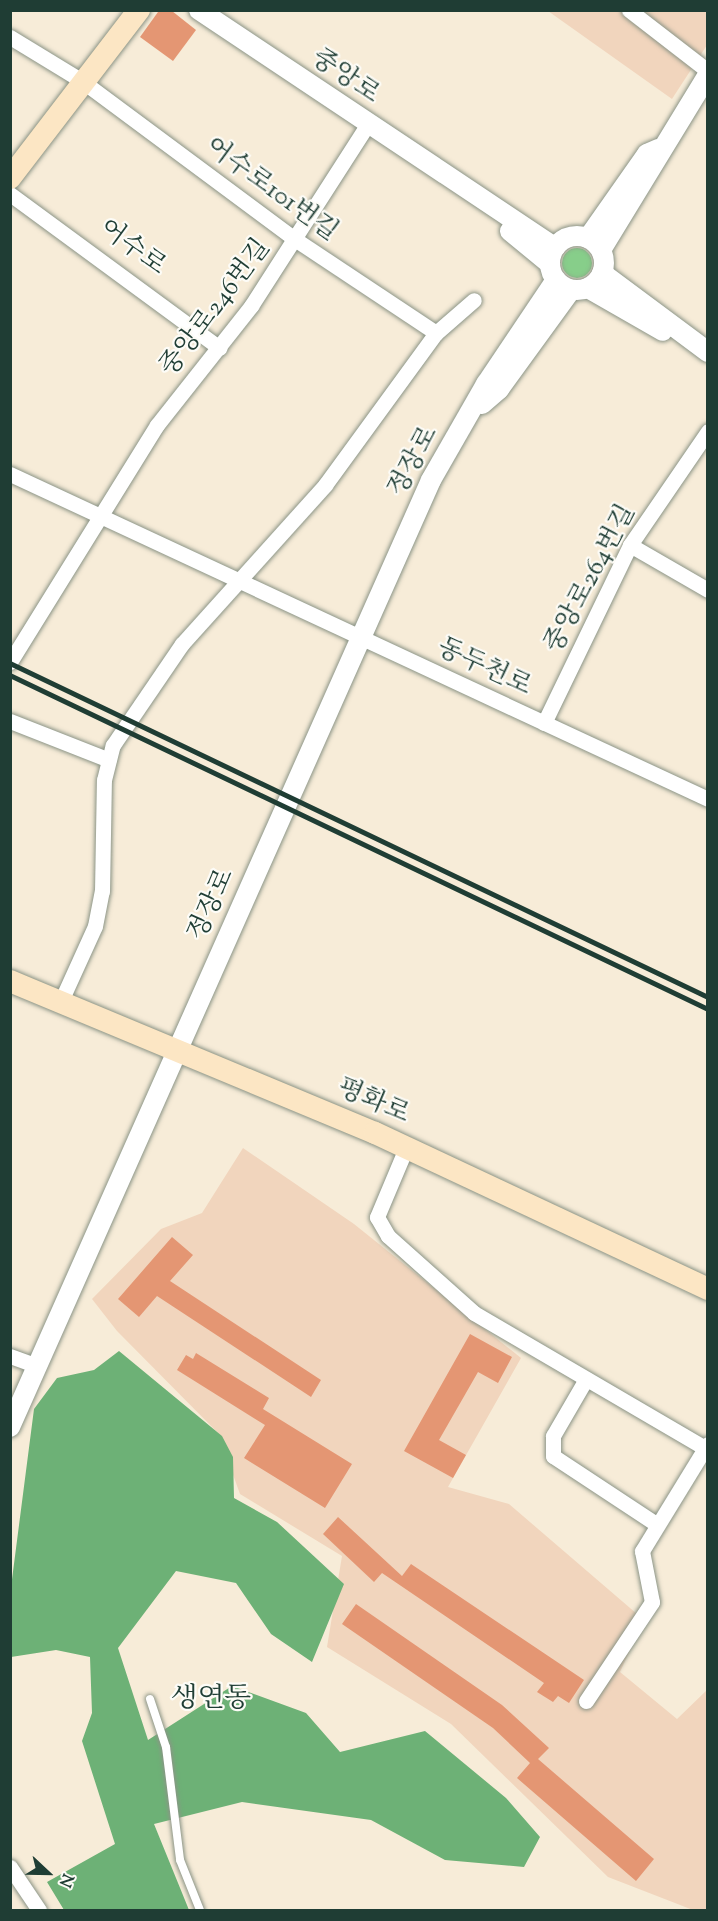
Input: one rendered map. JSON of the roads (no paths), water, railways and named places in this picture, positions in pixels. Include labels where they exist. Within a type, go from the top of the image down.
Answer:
[{"type":"main road","points":[[10,178],[82,81],[139,10]]},
{"type":"main road","name":"평화로","points":[[10,981],[179,1048],[406,1148],[708,1289]]},
{"type":"street","name":"중앙로","points":[[199,10],[460,188],[564,274],[700,347]]},
{"type":"street","points":[[629,10],[708,73],[661,148],[595,244],[602,273],[700,347]]},
{"type":"street","name":"어수로101번길","points":[[10,37],[82,81],[296,240],[436,333]]},
{"type":"street","name":"중앙로246번길","points":[[98,515],[157,425],[220,348],[296,240],[367,125]]},
{"type":"street","name":"어수로","points":[[10,194],[220,348]]},
{"type":"street","points":[[564,274],[570,236],[595,244]]},
{"type":"street","name":"정장로","points":[[10,1427],[431,480],[473,411],[499,388],[564,274],[602,273]]},
{"type":"street","points":[[61,1001],[95,926],[109,760],[113,745],[182,644],[325,485],[436,333],[474,300]]},
{"type":"street","name":"중앙로264번길","points":[[544,723],[630,545],[708,431]]},
{"type":"street","name":"동두천로","points":[[10,474],[708,800]]},
{"type":"street","points":[[10,662],[98,515]]},
{"type":"street","points":[[630,545],[708,590]]},
{"type":"street","points":[[10,721],[109,760]]},
{"type":"street","points":[[406,1148],[377,1217],[388,1236],[474,1312],[706,1446],[656,1524],[642,1551],[652,1602],[586,1701]]},
{"type":"street","points":[[10,1356],[38,1366]]},
{"type":"street","points":[[585,1378],[553,1436],[553,1456],[656,1524]]},
{"type":"street","points":[[10,1867],[39,1911]]},
{"type":"lane","points":[[150,1699],[166,1747],[180,1860],[200,1911]]},
{"type":"railway","points":[[10,663],[708,997]]},
{"type":"railway","points":[[10,675],[708,1009]]},
{"type":"district","name":"생연동","points":[[211,1699]]}]
